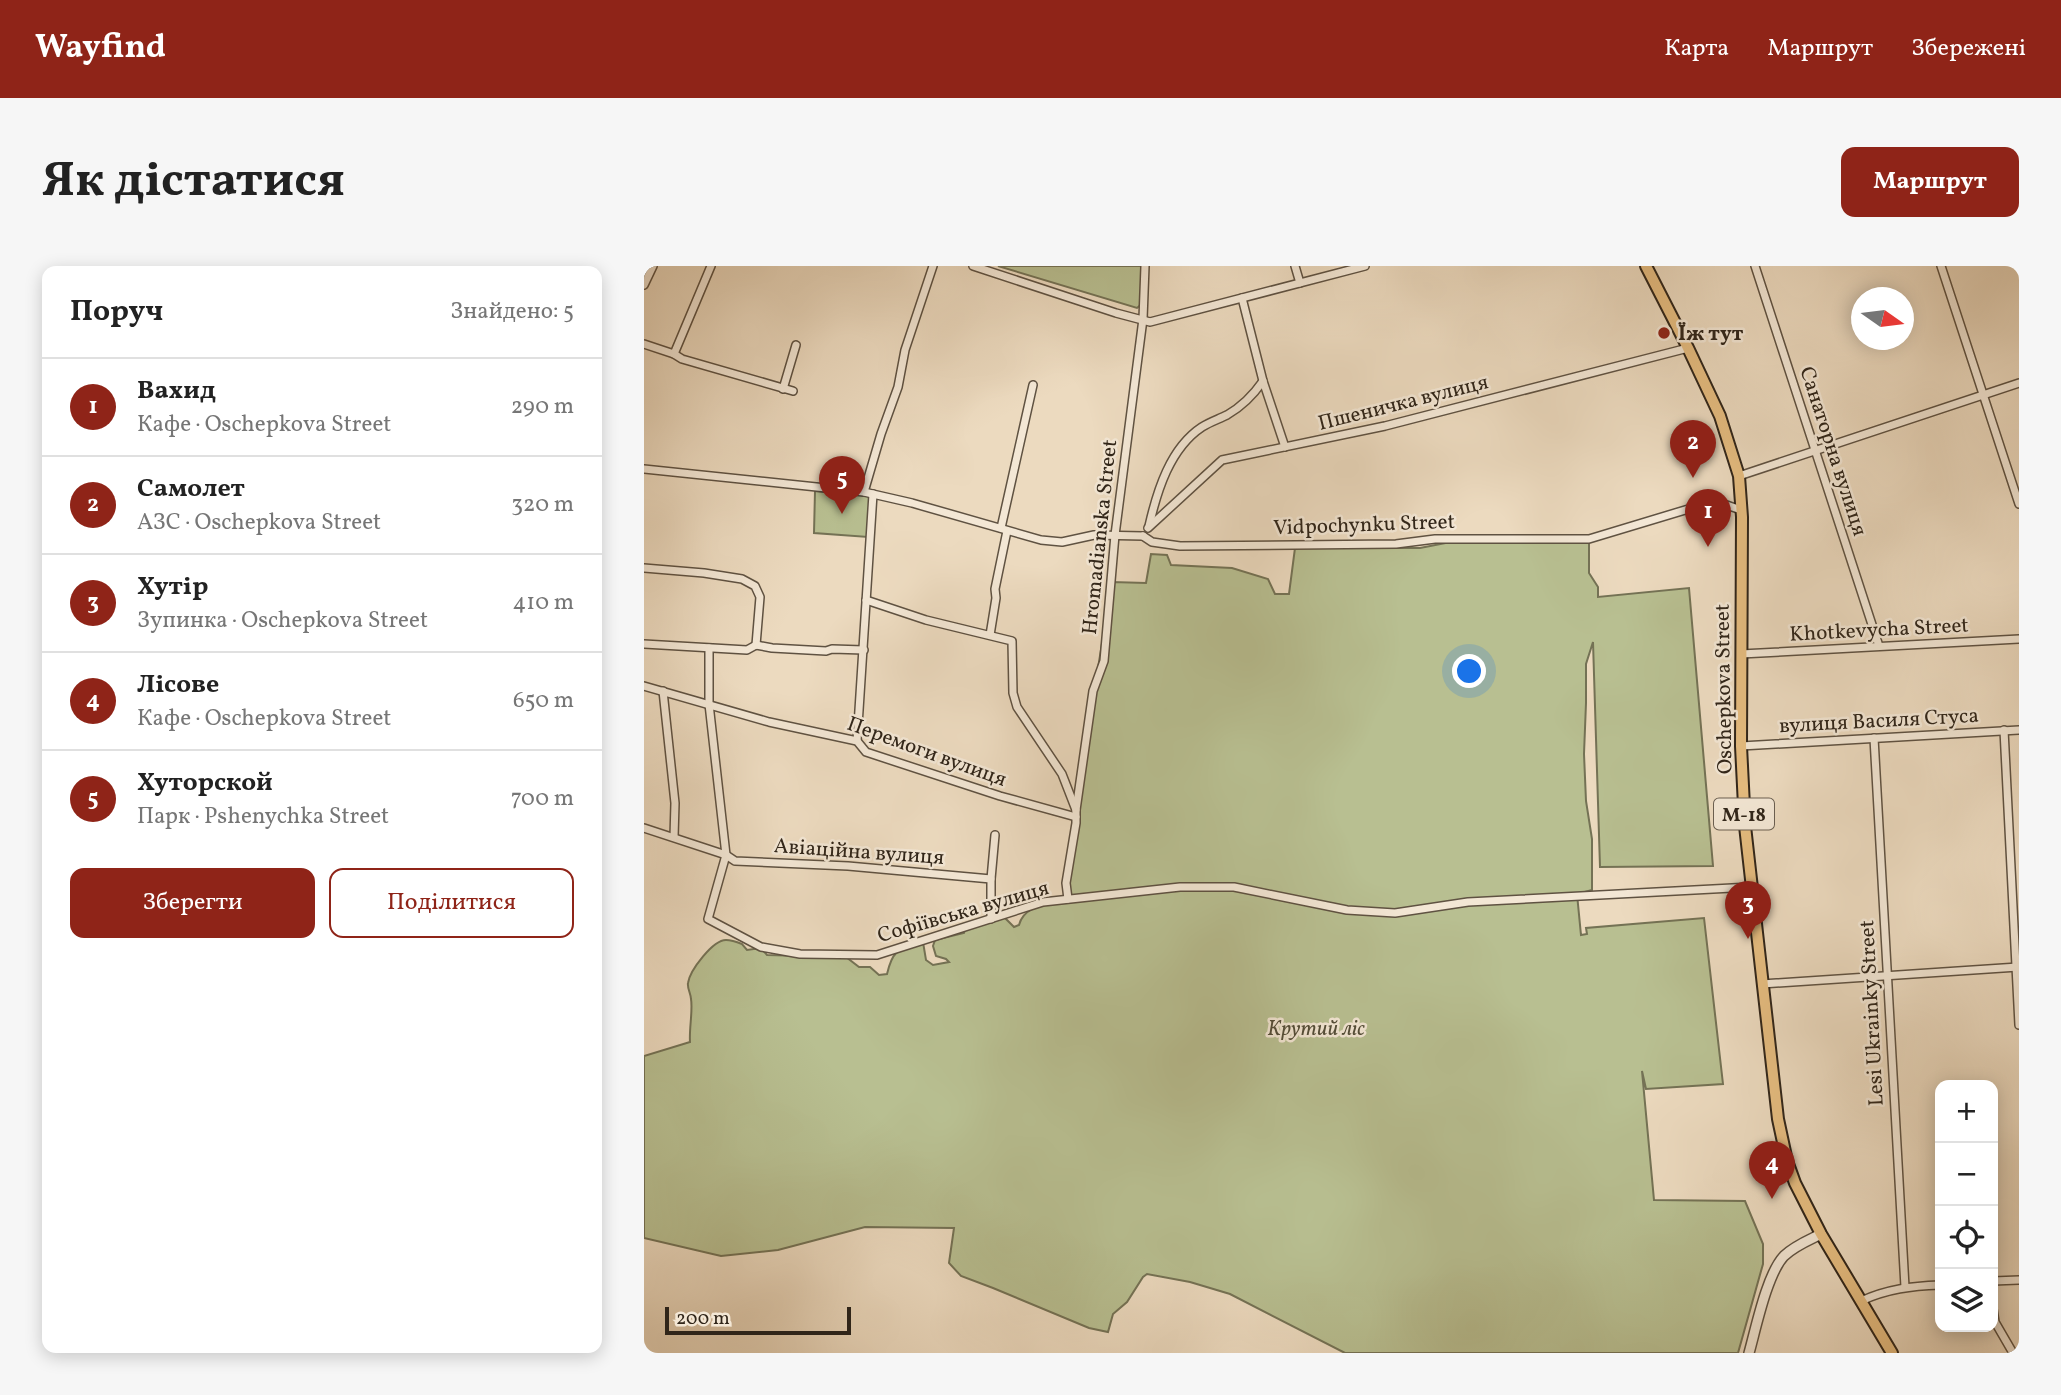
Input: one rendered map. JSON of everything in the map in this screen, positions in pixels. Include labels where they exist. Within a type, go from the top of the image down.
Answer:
[{"type":"highway","name":"Oschepkova Street","points":[[1646,266],[1720,416],[1739,476],[1741,746],[1745,826],[1778,1119],[1787,1161],[1821,1234],[1892,1353]]},
{"type":"street","points":[[644,285],[653,266]]},
{"type":"street","points":[[674,354],[712,266]]},
{"type":"street","points":[[864,492],[898,387],[905,350],[933,266]]},
{"type":"street","points":[[973,266],[1150,322],[1365,266]]},
{"type":"street","name":"Hromadianska Street","points":[[1068,899],[1066,883],[1093,691],[1104,661],[1115,535],[1143,319],[1145,266]]},
{"type":"street","points":[[1295,266],[1300,283]]},
{"type":"street","name":"Санаторна вулиця","points":[[1755,266],[1879,646]]},
{"type":"street","points":[[1941,266],[2019,504]]},
{"type":"street","points":[[1242,298],[1263,381],[1285,447]]},
{"type":"street","points":[[644,344],[682,359],[793,391]]},
{"type":"street","points":[[783,388],[796,345]]},
{"type":"street","name":"Пшеничка вулиця","points":[[1148,528],[1222,460],[1398,423],[1688,348]]},
{"type":"street","points":[[1143,536],[1148,528],[1162,479],[1174,457],[1201,427],[1230,413],[1250,397],[1263,381]]},
{"type":"street","points":[[1739,476],[2019,383]]},
{"type":"street","points":[[990,635],[1004,530],[1033,385]]},
{"type":"street","name":"Vidpochynku Street","points":[[644,469],[864,492],[1041,540],[1062,542],[1094,535],[1143,536],[1152,542],[1180,545],[1396,544],[1435,540],[1589,539],[1715,501],[1741,510]]},
{"type":"street","points":[[858,741],[873,494]]},
{"type":"street","points":[[644,568],[729,576],[755,586],[760,597],[756,645]]},
{"type":"street","points":[[866,600],[926,620],[1012,641],[1013,692],[1017,707],[1062,774],[1076,813]]},
{"type":"street","name":"Khotkevycha Street","points":[[1741,654],[2019,639]]},
{"type":"street","points":[[644,644],[709,649],[747,650],[756,645],[772,649],[826,652],[832,649],[864,650]]},
{"type":"street","points":[[709,649],[709,704],[726,855]]},
{"type":"street","name":"Перемоги вулиця","points":[[644,686],[769,722],[858,741],[866,752],[1000,796],[1076,813]]},
{"type":"street","points":[[663,691],[675,803],[674,837]]},
{"type":"street","points":[[2004,730],[2019,1025]]},
{"type":"street","name":"вулиця Василя Стуса","points":[[1741,746],[2019,730]]},
{"type":"street","name":"Lesi Ukrainky Street","points":[[1874,738],[1905,1287]]},
{"type":"street","name":"Авіаційна вулиця","points":[[644,828],[726,855],[735,861],[848,866],[991,879]]},
{"type":"street","points":[[991,919],[995,835]]},
{"type":"street","name":"Софіївська вулиця","points":[[726,855],[708,919],[761,947],[800,954],[877,955],[1043,902],[1180,887],[1234,887],[1347,910],[1395,913],[1468,902],[1751,887]]},
{"type":"street","points":[[1762,984],[2017,967]]},
{"type":"street","points":[[1749,1353],[1773,1276],[1784,1256],[1821,1234]]},
{"type":"street","points":[[1998,1281],[2019,1280]]},
{"type":"street","points":[[1861,1301],[1881,1292],[1935,1284]]},
{"type":"street","points":[[1998,1329],[2013,1353]]},
{"type":"green space","points":[[998,266],[1147,266],[1144,302],[1137,308]]},
{"type":"green space","points":[[815,491],[871,496],[868,537],[814,533]]},
{"type":"green space","name":"Крутий ліс","points":[[1528,539],[1561,543],[1589,539],[1589,573],[1598,587],[1598,597],[1689,588],[1713,866],[1600,867],[1593,642],[1586,664],[1584,754],[1586,801],[1592,839],[1592,890],[1577,894],[1581,935],[1587,934],[1586,928],[1704,918],[1723,1084],[1646,1089],[1642,1071],[1654,1200],[1745,1201],[1763,1244],[1763,1264],[1738,1353],[1345,1353],[1230,1294],[1190,1282],[1147,1274],[1127,1302],[1113,1314],[1108,1332],[1089,1328],[961,1276],[949,1263],[954,1228],[865,1227],[778,1250],[721,1256],[644,1238],[644,1056],[690,1042],[691,997],[688,983],[697,964],[715,945],[728,940],[742,944],[747,950],[761,948],[767,955],[846,957],[859,967],[870,967],[879,975],[887,974],[898,951],[923,942],[926,960],[933,965],[949,962],[936,956],[933,946],[935,940],[964,933],[966,926],[1001,914],[1014,927],[1019,925],[1026,913],[1032,909],[1066,899],[1076,803],[1112,582],[1146,583],[1151,554],[1167,555],[1171,565],[1232,568],[1268,579],[1275,594],[1289,594],[1295,548],[1345,545],[1420,548],[1461,540]]},
{"type":"place","name":"Їж тут","points":[[1664,333]]},
{"type":"place","name":"Самолет","points":[[1693,478]]},
{"type":"place","name":"Хуторской","points":[[842,514]]},
{"type":"place","name":"Вахид","points":[[1708,547]]},
{"type":"place","name":"Хутір","points":[[1748,939]]},
{"type":"place","name":"Лісове","points":[[1772,1199]]}]
